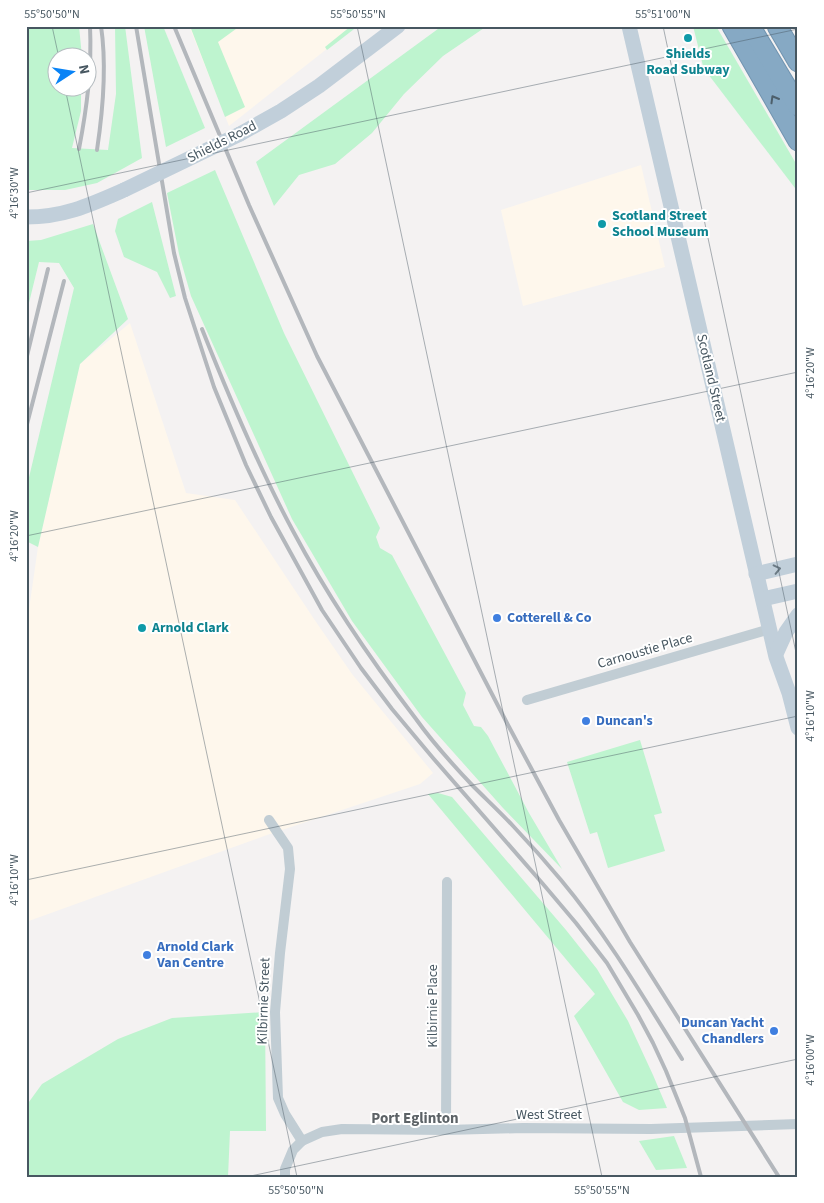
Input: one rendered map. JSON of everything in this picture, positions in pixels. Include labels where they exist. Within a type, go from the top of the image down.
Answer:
[{"type":"highway","points":[[732,26],[798,141]]},
{"type":"highway","points":[[750,26],[798,106]]},
{"type":"highway","points":[[777,26],[798,62]]},
{"type":"street","name":"Shields Road","points":[[26,218],[66,213],[89,206],[240,134],[281,112],[398,26]]},
{"type":"street","name":"Scotland Street","points":[[629,26],[762,599],[776,654],[793,692],[798,728]]},
{"type":"street","points":[[756,574],[798,564]]},
{"type":"street","points":[[762,599],[798,591]]},
{"type":"street","points":[[776,654],[786,632],[798,615]]},
{"type":"street","name":"Carnoustie Place","points":[[527,700],[770,629]]},
{"type":"street","name":"Kilbirnie Street","points":[[269,820],[288,848],[290,869],[275,1012],[278,1098],[285,1114],[302,1141]]},
{"type":"street","name":"Kilbirnie Place","points":[[446,1130],[447,882]]},
{"type":"street","name":"West Street","points":[[302,1141],[322,1132],[342,1129],[651,1129],[798,1124]]},
{"type":"street","points":[[285,1177],[285,1169],[293,1150],[302,1141]]},
{"type":"shaded area","points":[[189,26],[356,26],[229,126]]},
{"type":"shaded area","points":[[641,165],[665,267],[523,306],[501,210]]},
{"type":"shaded area","name":"Arnold Clark","points":[[130,323],[186,493],[235,500],[352,674],[433,773],[420,784],[267,835],[26,922],[26,630],[38,547],[80,364]]},
{"type":"green space","points":[[26,26],[79,26],[81,48],[48,48],[48,98],[81,98],[81,111],[72,148],[108,150],[116,94],[115,26],[125,26],[142,158],[97,183],[65,190],[26,190]]},
{"type":"green space","points":[[144,26],[163,26],[205,128],[166,147]]},
{"type":"green space","points":[[190,26],[240,26],[218,42],[245,107],[225,117]]},
{"type":"green space","points":[[351,26],[358,26],[327,50],[325,47]]},
{"type":"green space","points":[[442,26],[487,26],[443,56],[404,94],[372,133],[335,164],[299,175],[274,206],[256,162]]},
{"type":"green space","points":[[693,26],[716,26],[798,167],[798,192],[708,74],[703,66]]},
{"type":"green space","points":[[215,170],[284,333],[380,528],[376,537],[380,548],[392,555],[466,693],[463,705],[474,726],[481,727],[488,736],[529,813],[562,869],[503,808],[422,717],[352,621],[292,519],[191,296],[179,254],[167,193]]},
{"type":"green space","points":[[152,202],[176,296],[170,298],[157,272],[124,257],[115,231],[118,219]]},
{"type":"green space","points":[[93,224],[128,319],[80,364],[38,547],[26,541],[26,490],[74,288],[59,263],[39,262],[26,315],[26,241],[41,240]]},
{"type":"green space","points":[[640,740],[662,813],[654,815],[665,851],[608,868],[597,832],[590,834],[567,762]]},
{"type":"green space","points":[[438,793],[452,797],[597,969],[628,1021],[667,1108],[639,1110],[623,1102],[574,1016],[595,994],[428,794]]},
{"type":"green space","points":[[265,1012],[266,1131],[230,1131],[228,1177],[26,1177],[26,1106],[42,1084],[118,1039],[172,1018]]},
{"type":"green space","points":[[674,1136],[687,1168],[656,1170],[639,1141]]},
{"type":"railway","points":[[79,149],[88,88],[90,26]]},
{"type":"railway","points":[[97,150],[103,88],[104,57],[101,26]]},
{"type":"railway","points":[[136,26],[174,253],[185,298],[214,387],[246,465],[271,517],[322,610],[361,668],[392,709],[543,884],[607,963],[638,1015],[666,1071],[685,1118],[701,1177]]},
{"type":"railway","points":[[174,26],[249,205],[317,356],[508,725],[559,820],[630,942],[779,1177]]},
{"type":"railway","points":[[26,360],[48,269]]},
{"type":"railway","points":[[26,428],[64,281]]},
{"type":"railway","points":[[202,329],[268,482],[306,556],[350,627],[382,674],[436,745],[526,840],[578,901],[624,967],[682,1059]]},
{"type":"place","name":"Shields Road Subway","points":[[688,38]]},
{"type":"place","name":"Scotland Street School Museum","points":[[602,224]]},
{"type":"place","name":"Cotterell & Co","points":[[497,618]]},
{"type":"place","name":"Arnold Clark","points":[[142,628]]},
{"type":"place","name":"Duncan's","points":[[586,721]]},
{"type":"place","name":"Arnold Clark Van Centre","points":[[147,955]]},
{"type":"place","name":"Duncan Yacht Chandlers","points":[[774,1031]]},
{"type":"district","name":"Port Eglinton","points":[[415,1118]]}]
